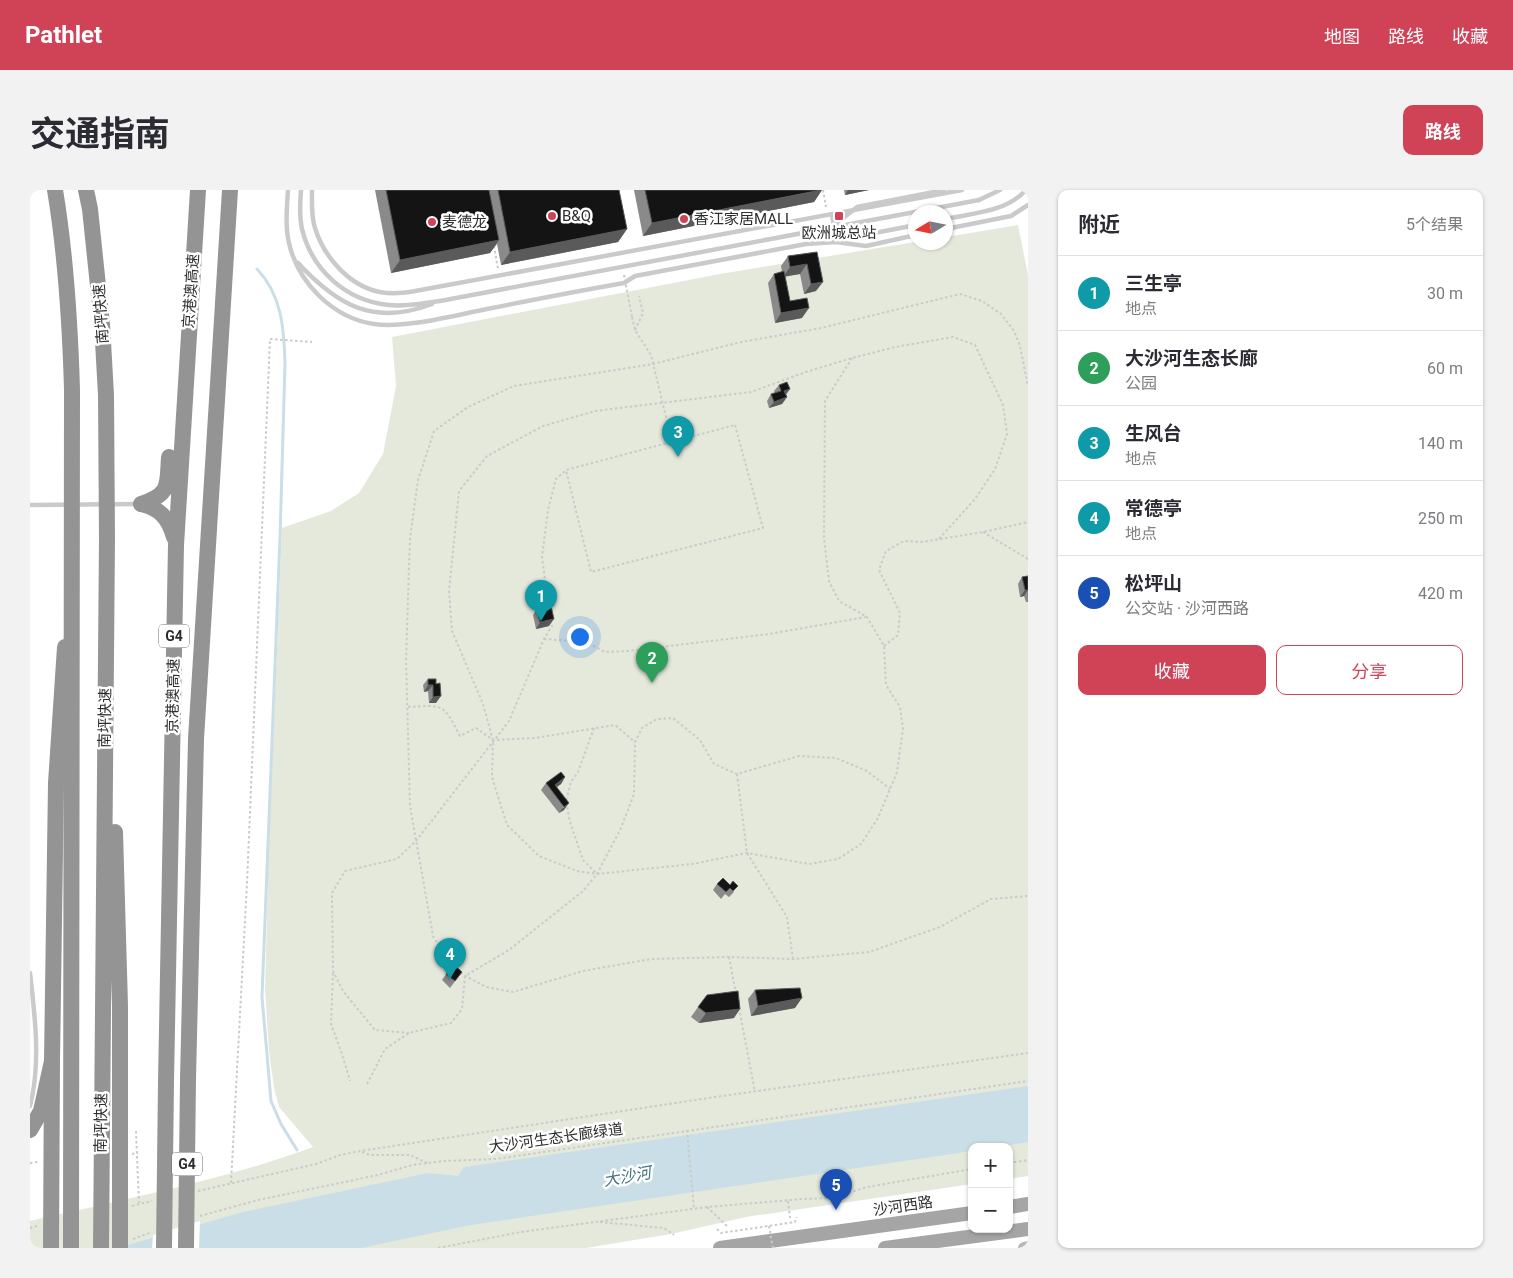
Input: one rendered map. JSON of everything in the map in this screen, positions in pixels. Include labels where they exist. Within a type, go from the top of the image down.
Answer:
[{"type":"highway","name":"南坪快速","points":[[55,190],[63,235],[70,339],[73,535],[72,1248]]},
{"type":"highway","name":"南坪快速","points":[[86,190],[102,324],[106,395],[107,538],[101,1248]]},
{"type":"highway","points":[[141,504],[162,495],[168,478],[187,190]]},
{"type":"highway","name":"京港澳高速","points":[[164,1248],[176,545],[198,190]]},
{"type":"highway","name":"京港澳高速","points":[[186,1248],[196,739],[230,190]]},
{"type":"highway","points":[[141,504],[157,509],[164,516],[170,524],[176,545]]},
{"type":"highway","points":[[51,1248],[56,783],[73,535]]},
{"type":"highway","points":[[107,538],[125,1244]]},
{"type":"highway","points":[[30,1130],[41,1111],[52,1061]]},
{"type":"main road","points":[[1013,1206],[1028,1203]]},
{"type":"main road","name":"沙河西路","points":[[720,1248],[968,1214]]},
{"type":"main road","points":[[1013,1232],[1028,1229]]},
{"type":"main road","points":[[885,1248],[1002,1233]]},
{"type":"main road","points":[[959,1248],[1007,1233]]},
{"type":"main road","points":[[1024,1248],[1028,1247]]},
{"type":"lane","points":[[288,190],[287,223],[289,242],[294,258],[310,287],[347,316],[375,324],[401,324],[538,299],[624,282],[636,276],[806,244],[836,242],[866,246],[908,238]]},
{"type":"lane","points":[[301,190],[301,227],[313,258],[322,271],[346,291],[375,303],[405,305],[440,301],[830,229],[979,200],[1000,190]]},
{"type":"lane","points":[[312,190],[314,227],[326,252],[336,266],[347,276],[369,289],[394,294],[962,190]]},
{"type":"lane","points":[[830,229],[857,207],[944,190]]},
{"type":"lane","points":[[953,217],[1010,204],[1026,190]]},
{"type":"lane","points":[[953,228],[1011,216],[1028,205]]},
{"type":"lane","points":[[832,214],[836,242]]},
{"type":"lane","points":[[830,229],[864,235],[908,227]]},
{"type":"lane","points":[[294,258],[334,296],[366,311],[378,314],[405,312],[440,301]]},
{"type":"lane","points":[[30,505],[141,504]]},
{"type":"lane","points":[[30,973],[36,1050],[35,1077],[30,1106]]},
{"type":"path","points":[[492,238],[499,276]]},
{"type":"path","points":[[623,267],[635,330],[651,355],[672,442]]},
{"type":"path","points":[[453,970],[433,936],[410,806],[406,660],[410,538],[418,480],[434,430],[468,408],[514,386],[653,364],[741,342],[821,328],[960,294],[982,301],[1000,314],[1014,331],[1020,346],[1028,386]]},
{"type":"path","points":[[635,330],[643,313],[639,296]]},
{"type":"path","points":[[852,358],[825,401],[824,538],[829,581],[839,601],[867,617],[884,646],[886,685],[900,707],[903,729],[897,772],[878,818],[861,844],[838,859],[809,864],[747,853],[692,864],[597,874],[577,871],[539,856],[507,825],[492,778],[493,740],[483,704],[452,631],[449,591],[459,492],[487,456],[543,426],[595,411],[751,392],[852,358],[953,336],[975,344],[1003,405],[1007,434],[995,469],[976,499],[939,539]]},
{"type":"path","points":[[231,1183],[248,862],[270,340],[312,342]]},
{"type":"path","points":[[549,612],[542,557],[548,510],[556,479],[566,470],[735,426],[763,528],[591,572],[566,470]]},
{"type":"path","points":[[884,646],[898,636],[900,613],[879,570],[886,551],[904,541],[922,542],[1028,522]]},
{"type":"path","points":[[983,532],[1028,559]]},
{"type":"path","points":[[544,639],[586,642],[605,652],[628,651],[769,634],[867,617]]},
{"type":"path","points":[[350,1081],[330,1024],[333,971],[332,893],[345,871],[397,859],[416,841],[509,721],[544,639],[552,626],[550,619]]},
{"type":"path","points":[[407,707],[438,706],[444,709],[460,736],[476,728],[493,740],[535,738],[615,724],[635,742]]},
{"type":"path","points":[[465,976],[509,950],[583,890],[597,874],[621,828],[634,794],[635,742],[642,728],[657,719],[673,718],[700,740],[714,764],[737,774],[799,756],[836,758],[866,771],[890,789]]},
{"type":"path","points":[[595,727],[578,772],[571,782],[566,801],[570,822],[583,860],[597,874]]},
{"type":"path","points":[[737,774],[747,853],[787,917],[793,959]]},
{"type":"path","points":[[459,973],[486,987],[513,992],[583,971],[650,959],[729,957],[793,959],[869,952],[940,927],[991,899],[1028,896]]},
{"type":"path","points":[[729,957],[755,1093]]},
{"type":"path","points":[[333,971],[343,991],[375,1030],[409,1033],[451,1023],[462,1008],[465,976]]},
{"type":"path","points":[[367,1084],[385,1049],[409,1033]]},
{"type":"path","points":[[194,1192],[316,1164],[340,1155],[1028,1053]]},
{"type":"path","name":"大沙河生态长廊绿道","points":[[198,1217],[258,1200],[378,1175],[412,1165],[444,1161],[496,1159],[1028,1081]]},
{"type":"path","points":[[687,1130],[694,1209]]},
{"type":"path","points":[[136,1131],[139,1204]]},
{"type":"path","points":[[360,1152],[370,1155],[410,1155],[427,1163]]},
{"type":"path","points":[[1013,1162],[1028,1160]]},
{"type":"path","points":[[438,1248],[488,1238],[706,1207],[833,1198],[873,1186],[968,1170]]},
{"type":"path","points":[[130,1206],[157,1200]]},
{"type":"path","points":[[788,1200],[790,1218]]},
{"type":"path","points":[[706,1207],[728,1227]]},
{"type":"path","points":[[717,1229],[721,1233],[769,1226],[795,1222],[797,1217]]},
{"type":"path","points":[[595,1222],[664,1228],[674,1235]]},
{"type":"path","points":[[30,1228],[39,1226]]},
{"type":"path","points":[[769,1226],[773,1248]]},
{"type":"path","points":[[125,1244],[155,1231]]},
{"type":"shaded area","points":[[1018,225],[1028,275],[1028,1176],[1013,1178],[1013,1143],[968,1143],[968,1185],[746,1217],[671,1234],[586,1248],[30,1248],[30,1221],[208,1180],[313,1147],[279,1107],[274,1088],[269,1051],[265,990],[269,838],[282,528],[331,511],[359,493],[383,454],[396,386],[392,337],[720,274],[908,243],[908,250],[953,250],[953,236]]},
{"type":"water","name":"大沙河","points":[[1028,1086],[1028,1142],[1013,1144],[968,1143],[968,1152],[471,1225],[361,1248],[117,1248],[243,1212],[428,1173],[458,1176],[464,1167]]},
{"type":"pier","points":[[200,1221],[199,1248],[152,1248],[153,1235]]},
{"type":"building","name":"麦德龙","points":[[386,190],[489,190],[499,240],[400,260]]},
{"type":"building","name":"B&Q","points":[[498,190],[619,190],[627,229],[510,252]]},
{"type":"building","points":[[645,190],[821,190],[652,223]]},
{"type":"building","points":[[817,252],[823,282],[811,284],[807,264],[790,267],[788,256]]},
{"type":"building","points":[[784,271],[790,301],[807,298],[809,308],[781,313],[774,274]]},
{"type":"building","points":[[787,382],[790,389],[784,391],[787,397],[774,402],[771,394],[781,391],[779,385]]},
{"type":"building","points":[[1028,576],[1028,590],[1025,590],[1022,577]]},
{"type":"building","points":[[551,606],[554,619],[540,622],[537,609]]},
{"type":"building","points":[[428,679],[436,679],[436,684],[440,683],[441,696],[433,697],[433,685],[428,685]]},
{"type":"building","points":[[561,772],[565,777],[555,785],[569,803],[564,807],[546,783]]},
{"type":"building","points":[[723,878],[730,885],[733,881],[738,886],[733,891],[730,888],[726,892],[717,884]]},
{"type":"building","points":[[453,964],[462,972],[455,981],[446,974]]},
{"type":"building","points":[[800,988],[802,998],[758,1006],[755,990]]},
{"type":"building","points":[[738,991],[740,1009],[706,1013],[698,1007],[707,995]]},
{"type":"waterway","points":[[257,269],[272,290],[277,301],[284,338],[285,363],[262,997],[271,1101],[281,1124],[297,1150]]},
{"type":"place","name":"B&Q","points":[[552,216]]},
{"type":"place","name":"欧洲城总站","points":[[839,216]]},
{"type":"place","name":"香江家居MALL","points":[[684,219]]},
{"type":"place","name":"麦德龙","points":[[432,222]]},
{"type":"place","name":"生风台","points":[[678,457]]},
{"type":"place","name":"三生亭","points":[[541,621]]},
{"type":"place","name":"大沙河生态长廊","points":[[652,683]]},
{"type":"place","name":"常德亭","points":[[450,979]]},
{"type":"place","name":"松坪山","points":[[836,1210]]}]
